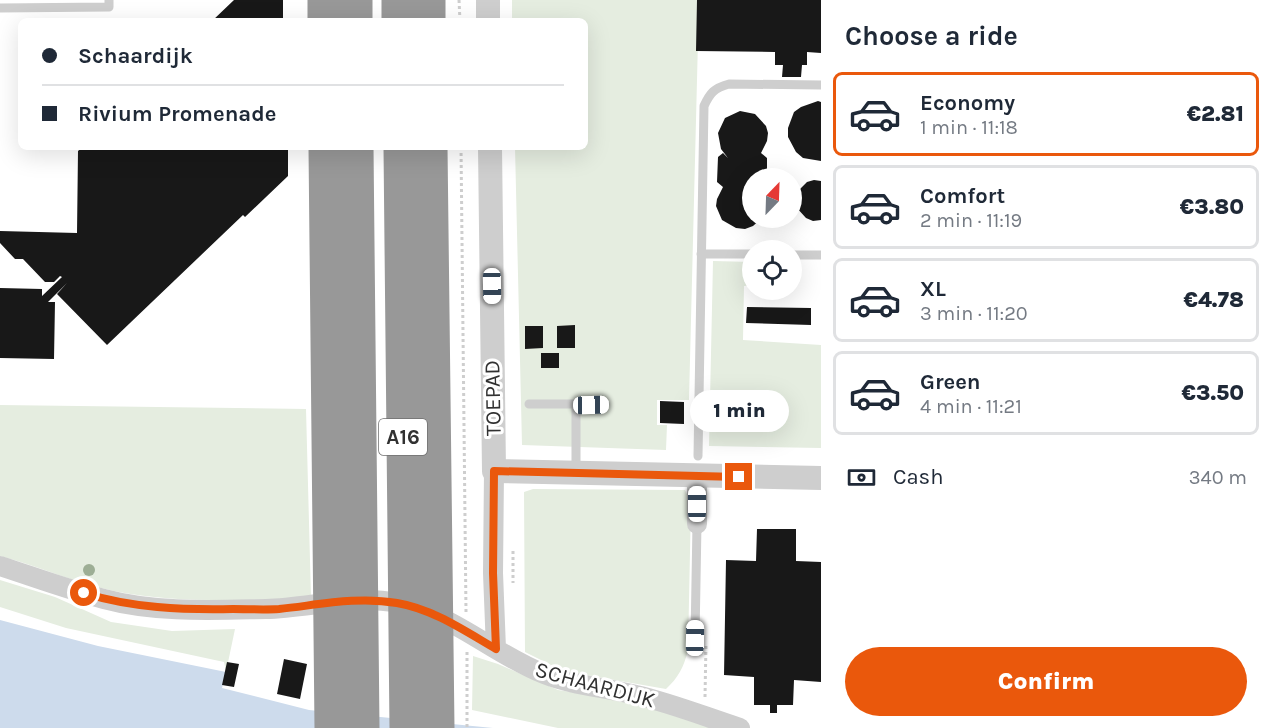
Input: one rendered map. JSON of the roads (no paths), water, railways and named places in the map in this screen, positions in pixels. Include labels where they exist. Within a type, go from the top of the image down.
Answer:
[{"type":"highway","points":[[324,0],[324,18]]},
{"type":"highway","points":[[356,0],[356,18]]},
{"type":"highway","points":[[398,0],[398,18]]},
{"type":"highway","points":[[429,0],[429,18]]},
{"type":"highway","points":[[325,150],[331,728]]},
{"type":"highway","name":"A16","points":[[357,150],[363,728]]},
{"type":"highway","name":"A16","points":[[400,150],[406,728]]},
{"type":"highway","name":"A16","points":[[431,150],[438,728]]},
{"type":"street","points":[[488,0],[488,18]]},
{"type":"street","name":"TOEPAD","points":[[490,150],[493,573],[496,649]]},
{"type":"street","points":[[494,471],[577,472],[698,466],[821,478]]},
{"type":"street","points":[[697,524],[698,466]]},
{"type":"street","name":"SCHAARDIJK","points":[[0,566],[105,600],[143,606],[220,610],[278,609],[334,601],[397,603],[447,621],[525,666],[560,680],[633,694],[740,728]]},
{"type":"lane","points":[[0,8],[109,7],[109,0]]},
{"type":"lane","points":[[698,466],[704,106],[710,93],[717,87],[729,84],[821,85]]},
{"type":"lane","points":[[701,254],[742,254]]},
{"type":"lane","points":[[802,255],[821,255]]},
{"type":"lane","points":[[529,405],[605,404]]},
{"type":"lane","points":[[576,405],[577,472]]},
{"type":"lane","points":[[695,638],[697,524]]},
{"type":"water","points":[[0,620],[98,646],[226,672],[222,688],[309,710],[493,728],[0,728]]}]
